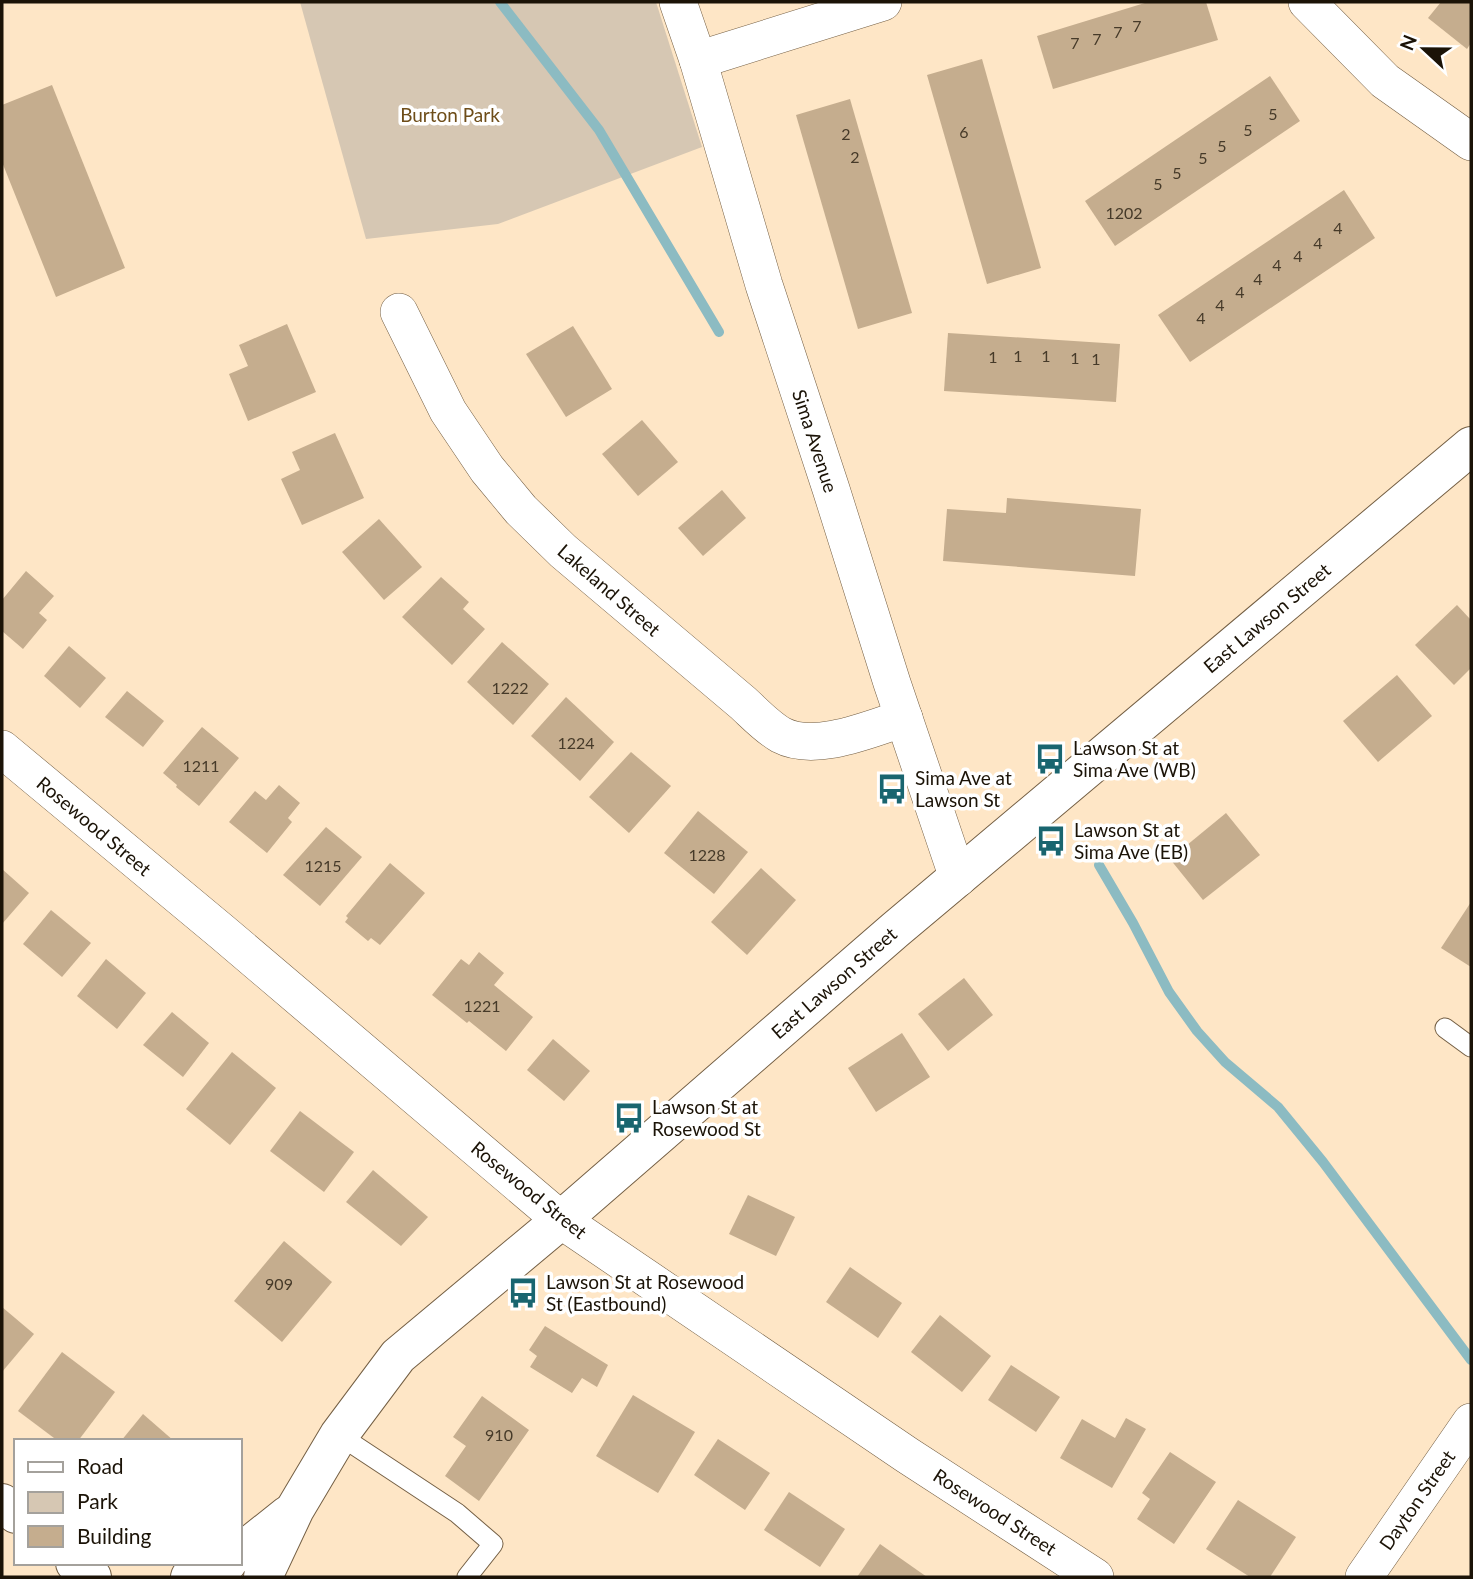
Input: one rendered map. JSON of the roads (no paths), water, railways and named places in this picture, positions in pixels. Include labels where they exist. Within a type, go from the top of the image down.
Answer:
[{"type":"street","name":"Sima Avenue","points":[[678,2],[698,60],[764,285],[958,878]]},
{"type":"street","points":[[698,60],[883,2]]},
{"type":"street","points":[[1307,2],[1385,81],[1471,142]]},
{"type":"street","name":"Lakeland Street","points":[[398,312],[447,411],[487,470],[521,510],[563,551],[768,726],[783,736],[804,742],[825,741],[904,718]]},
{"type":"street","name":"East Lawson Street","points":[[263,1577],[295,1509],[340,1435],[398,1356],[561,1220],[895,930],[1471,446]]},
{"type":"street","name":"Rosewood Street","points":[[2,749],[561,1220],[896,1447],[1095,1577]]},
{"type":"street","name":"Dayton Street","points":[[1364,1577],[1471,1422]]},
{"type":"street","points":[[242,1551],[295,1509]]},
{"type":"street","points":[[77,1565],[92,1577]]},
{"type":"street","points":[[190,1577],[216,1571],[224,1565]]},
{"type":"lane","points":[[1445,1028],[1471,1047]]},
{"type":"lane","points":[[340,1435],[457,1513],[494,1544],[467,1577]]},
{"type":"waterway","points":[[500,2],[599,130],[719,332]]},
{"type":"waterway","points":[[1099,865],[1169,992],[1197,1031],[1225,1062],[1278,1107],[1323,1162],[1471,1360]]},
{"type":"place","name":"Lawson St at Sima Ave (WB)","points":[[1050,759]]},
{"type":"place","name":"Sima Ave at Lawson St","points":[[892,789]]},
{"type":"place","name":"Lawson St at Sima Ave (EB)","points":[[1051,841]]},
{"type":"place","name":"Lawson St at Rosewood St","points":[[629,1118]]},
{"type":"place","name":"Lawson St at Rosewood St (Eastbound)","points":[[523,1293]]},
{"type":"park label","name":"Burton Park","points":[[450,115]]}]
